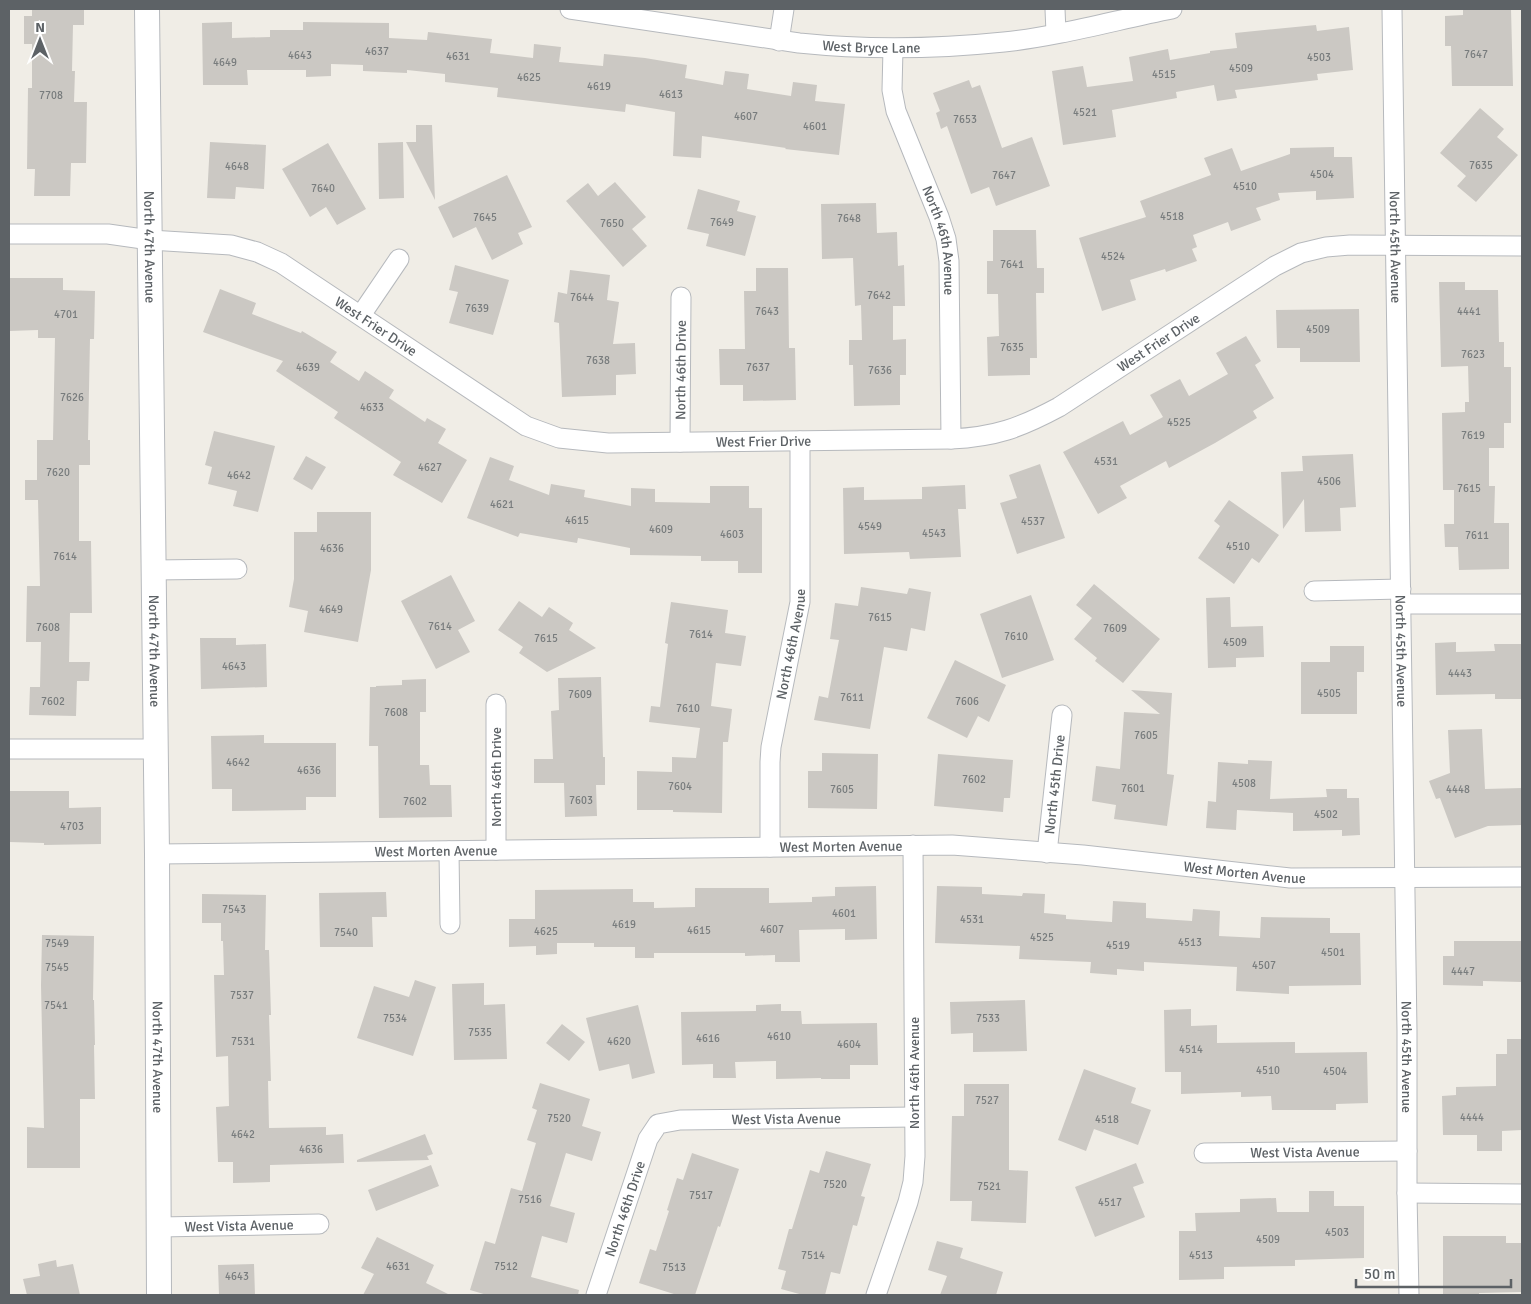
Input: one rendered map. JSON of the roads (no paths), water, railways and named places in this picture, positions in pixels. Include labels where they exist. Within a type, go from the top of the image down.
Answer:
[{"type":"street","name":"North 47th Avenue","points":[[147,9],[157,854],[159,1295]]},
{"type":"street","name":"West Bryce Lane","points":[[570,9],[779,41],[834,47],[893,49],[1005,42],[1172,9]]},
{"type":"street","points":[[779,41],[784,9]]},
{"type":"street","points":[[1055,9],[1056,33]]},
{"type":"street","name":"North 45th Avenue","points":[[1392,9],[1405,877],[1409,1295]]},
{"type":"street","name":"North 46th Avenue","points":[[893,49],[892,90],[896,111],[946,239],[949,261],[950,439]]},
{"type":"street","name":"West Frier Drive","points":[[9,234],[108,234],[150,240],[230,245],[257,252],[281,263],[526,426],[559,438],[608,443],[950,439],[995,434],[1029,423],[1051,411],[1275,266],[1301,253],[1326,247],[1350,245],[1522,246]]},
{"type":"street","points":[[361,316],[399,259]]},
{"type":"street","name":"North 46th Drive","points":[[680,442],[682,297]]},
{"type":"street","name":"North 46th Avenue","points":[[770,847],[771,747],[800,602],[800,441]]},
{"type":"street","points":[[153,570],[237,569]]},
{"type":"street","points":[[1314,591],[1522,604]]},
{"type":"street","name":"North 46th Drive","points":[[496,704],[496,850]]},
{"type":"street","name":"North 45th Drive","points":[[1047,853],[1062,715]]},
{"type":"street","points":[[9,749],[155,749]]},
{"type":"street","name":"North 46th Avenue","points":[[876,1295],[913,1182],[914,845]]},
{"type":"street","name":"West Morten Avenue","points":[[157,854],[914,845],[1003,848],[1083,855],[1290,878],[1522,877]]},
{"type":"street","points":[[449,851],[450,924]]},
{"type":"street","name":"West Vista Avenue","points":[[658,1124],[680,1120],[914,1117]]},
{"type":"street","name":"North 46th Drive","points":[[596,1295],[648,1139],[658,1124]]},
{"type":"street","name":"West Vista Avenue","points":[[1204,1153],[1407,1151]]},
{"type":"street","points":[[1407,1193],[1522,1194]]},
{"type":"street","name":"West Vista Avenue","points":[[159,1227],[319,1224]]}]
